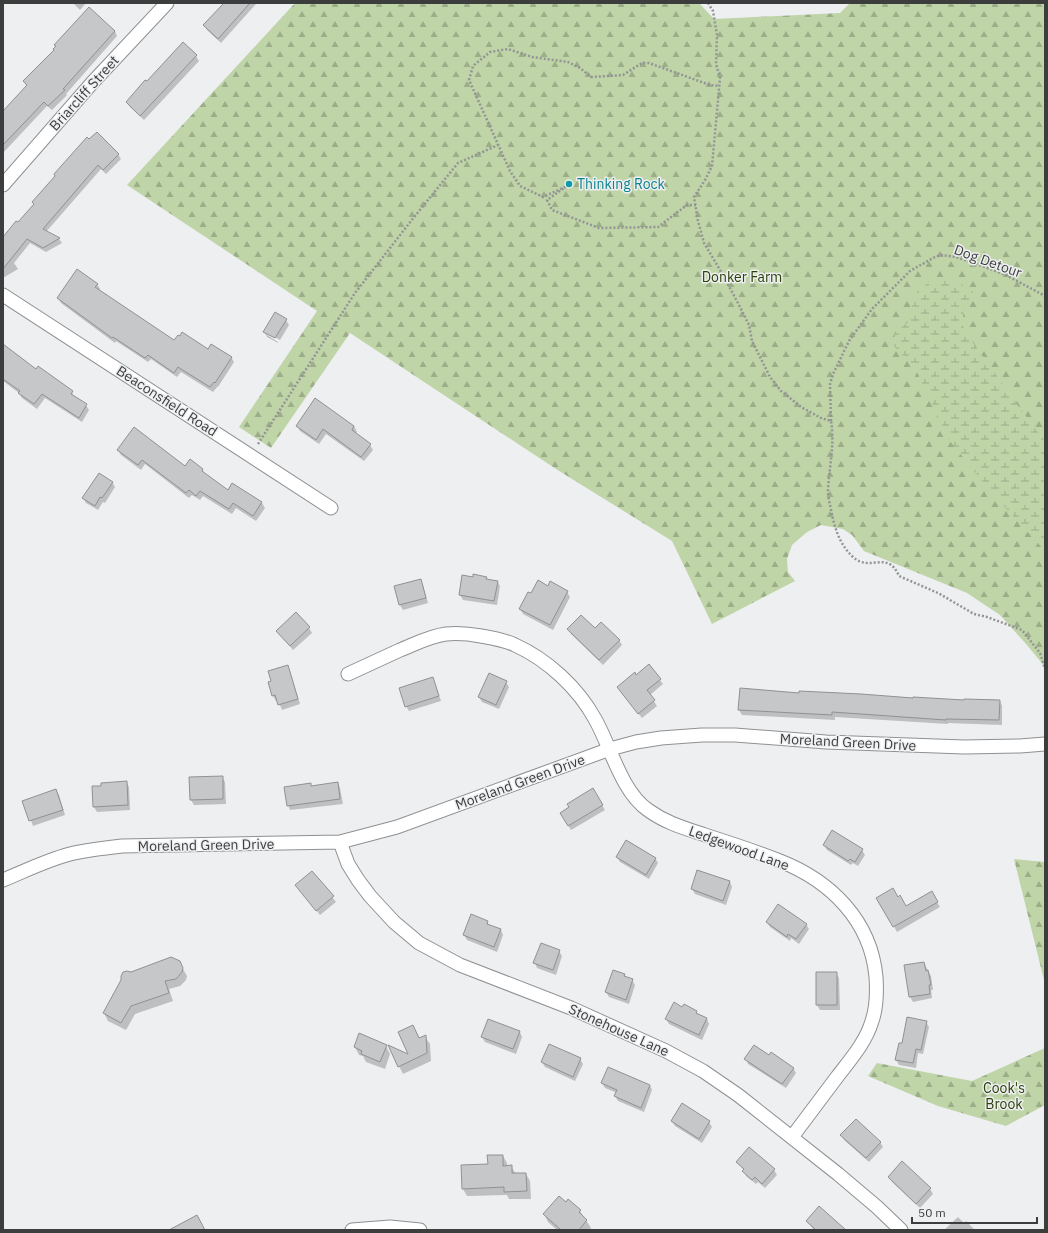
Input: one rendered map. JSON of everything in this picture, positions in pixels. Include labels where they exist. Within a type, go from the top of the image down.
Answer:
[{"type":"street","name":"Briarcliff Street","points":[[3,185],[92,83],[168,3]]},
{"type":"street","name":"Beaconsfield Road","points":[[3,295],[331,508]]},
{"type":"street","name":"Ledgewood Lane","points":[[348,674],[422,641],[446,634],[468,634],[492,638],[513,644],[530,652],[573,688],[596,720],[626,784],[646,808],[672,824],[783,862],[813,878],[845,904],[863,930],[869,945],[875,970],[877,996],[872,1022],[856,1051],[792,1137]]},
{"type":"street","name":"Moreland Green Drive","points":[[3,880],[59,858],[99,848],[130,846],[340,842],[398,827],[610,749],[649,740],[718,735],[826,742],[956,747],[1045,744]]},
{"type":"street","name":"Stonehouse Lane","points":[[340,842],[348,864],[366,891],[394,922],[419,943],[460,965],[571,1008],[676,1055],[716,1079],[792,1137],[877,1207],[901,1230]]},
{"type":"street","points":[[352,1230],[390,1227],[420,1230]]},
{"type":"path","points":[[708,3],[713,12],[717,35],[716,64],[720,78],[712,166],[694,197],[704,244],[740,305],[749,325],[752,341],[770,377],[781,391],[801,407],[820,418],[831,421]]},
{"type":"path","points":[[696,205],[687,205],[658,227],[599,228],[552,210],[547,200],[567,186],[543,197],[520,186],[510,171],[469,80],[473,66],[490,52],[508,49],[532,57],[568,62],[580,68],[591,77],[623,75],[642,64],[649,63],[710,85],[719,86]]},
{"type":"path","points":[[250,455],[356,293],[411,221],[458,163],[498,145]]},
{"type":"path","name":"Dog Detour","points":[[1045,296],[1006,275],[956,257],[941,255],[935,256],[910,271],[872,309],[849,341],[833,374],[830,384],[831,421],[833,434],[832,462],[828,492],[834,528],[844,547],[854,558],[869,564],[881,561],[888,563],[896,568],[899,576],[938,593],[974,614],[987,617],[1022,630],[1040,653],[1045,669]]},
{"type":"green space","name":"Donker Farm","points":[[295,3],[699,3],[714,19],[840,13],[850,3],[1045,3],[1045,667],[1000,615],[967,593],[864,551],[852,535],[843,529],[821,525],[807,532],[792,545],[787,559],[788,572],[795,581],[712,624],[672,541],[556,469],[350,333],[271,448],[239,427],[317,311],[127,185]]},
{"type":"green space","points":[[931,280],[955,280],[973,292],[963,313],[964,330],[1045,441],[1045,551],[991,492],[949,440],[916,370],[893,345],[895,333],[909,321],[914,295]]},
{"type":"green space","points":[[1014,859],[1045,862],[1045,984]]},
{"type":"green space","name":"Cook's Brook","points":[[1045,1048],[1045,1105],[1006,1126],[938,1106],[868,1076],[877,1063],[972,1081]]},
{"type":"building","points":[[224,3],[250,3],[218,39],[203,25]]},
{"type":"building","points":[[89,7],[115,31],[63,89],[65,90],[48,106],[44,102],[3,145],[3,111],[27,85],[23,81],[54,50],[53,49],[56,46],[54,45]]},
{"type":"building","points":[[183,42],[197,55],[140,116],[126,102],[145,80],[147,81]]},
{"type":"building","points":[[97,132],[119,154],[103,170],[98,165],[43,229],[60,238],[43,248],[27,239],[3,269],[3,237],[16,221],[18,222],[34,204],[32,202],[55,176],[54,174],[87,137],[89,139]]},
{"type":"building","points":[[77,269],[98,284],[95,287],[174,340],[178,335],[180,336],[182,332],[208,349],[211,344],[232,357],[215,383],[214,382],[210,387],[178,367],[174,373],[148,355],[145,358],[113,337],[112,338],[57,298]]},
{"type":"building","points":[[275,312],[287,319],[275,338],[263,332]]},
{"type":"building","points":[[3,344],[36,369],[38,366],[73,391],[71,394],[87,404],[79,418],[42,394],[34,404],[18,393],[20,391],[3,379]]},
{"type":"building","points":[[315,398],[354,426],[352,430],[371,444],[361,457],[323,429],[316,440],[296,426]]},
{"type":"building","points":[[134,427],[185,466],[190,459],[203,469],[202,471],[228,490],[232,483],[262,502],[253,516],[233,503],[229,509],[200,491],[196,496],[189,490],[186,493],[142,460],[138,465],[117,450]]},
{"type":"building","points":[[99,473],[113,482],[102,498],[100,497],[95,506],[82,498]]},
{"type":"building","points":[[473,574],[487,577],[486,579],[498,581],[494,601],[459,595],[462,575],[473,577]]},
{"type":"building","points":[[421,579],[426,598],[399,605],[394,586]]},
{"type":"building","points":[[538,580],[548,586],[550,581],[568,591],[550,625],[519,609],[528,592],[531,593]]},
{"type":"building","points":[[296,612],[310,627],[290,646],[276,631]]},
{"type":"building","points":[[581,615],[595,628],[601,622],[620,640],[599,660],[567,629]]},
{"type":"building","points":[[649,664],[661,679],[647,690],[655,700],[638,714],[617,687],[635,672],[636,675]]},
{"type":"building","points":[[288,665],[298,699],[278,705],[275,695],[272,696],[268,682],[271,681],[268,671]]},
{"type":"building","points":[[489,673],[507,681],[496,705],[478,697]]},
{"type":"building","points":[[433,677],[439,696],[405,707],[399,688]]},
{"type":"building","points":[[740,688],[799,693],[799,691],[913,698],[1000,700],[999,720],[946,720],[832,712],[832,715],[738,710]]},
{"type":"building","points":[[223,776],[223,799],[190,800],[189,777]]},
{"type":"building","points":[[127,781],[128,805],[93,807],[92,786],[101,786],[101,783]]},
{"type":"building","points":[[338,782],[340,799],[287,806],[284,787],[311,783],[311,786]]},
{"type":"building","points":[[593,788],[603,805],[568,826],[560,813],[569,807],[567,804]]},
{"type":"building","points":[[56,789],[63,810],[29,821],[22,801]]},
{"type":"building","points":[[832,830],[863,849],[855,862],[850,859],[848,861],[823,845]]},
{"type":"building","points":[[626,840],[656,858],[646,875],[616,857]]},
{"type":"building","points":[[697,870],[730,881],[723,901],[691,889]]},
{"type":"building","points":[[312,871],[334,896],[316,911],[295,885]]},
{"type":"building","points":[[893,888],[898,897],[900,895],[906,906],[932,891],[938,902],[893,927],[876,898]]},
{"type":"building","points":[[778,904],[807,924],[796,939],[788,934],[787,937],[766,922]]},
{"type":"building","points":[[471,914],[488,921],[487,924],[501,929],[494,947],[463,935]]},
{"type":"building","points":[[541,943],[560,950],[553,970],[533,963]]},
{"type":"building","points":[[171,957],[180,961],[183,968],[182,972],[176,979],[165,981],[169,993],[131,1006],[121,1023],[103,1013],[121,980],[123,972],[131,972]]},
{"type":"building","points":[[924,962],[926,971],[928,970],[931,985],[929,985],[930,994],[909,997],[904,965]]},
{"type":"building","points":[[613,970],[625,974],[624,976],[633,979],[626,1000],[605,992]]},
{"type":"building","points":[[816,972],[837,972],[837,1005],[816,1005]]},
{"type":"building","points":[[674,1002],[682,1007],[684,1004],[697,1011],[696,1013],[707,1018],[699,1035],[665,1019]]},
{"type":"building","points":[[907,1017],[927,1021],[921,1050],[916,1049],[913,1063],[895,1060],[899,1043],[902,1043]]},
{"type":"building","points":[[488,1019],[520,1031],[513,1049],[481,1037]]},
{"type":"building","points":[[413,1025],[419,1038],[426,1035],[427,1053],[398,1067],[388,1045],[408,1054],[398,1032]]},
{"type":"building","points":[[359,1033],[387,1045],[380,1062],[361,1054],[362,1051],[354,1047]]},
{"type":"building","points":[[549,1044],[581,1058],[573,1077],[541,1062]]},
{"type":"building","points":[[754,1045],[769,1055],[771,1052],[794,1068],[782,1084],[744,1059]]},
{"type":"building","points":[[608,1067],[650,1085],[641,1108],[614,1096],[617,1090],[601,1083]]},
{"type":"building","points":[[682,1103],[710,1121],[699,1139],[671,1121]]},
{"type":"building","points":[[856,1119],[881,1142],[866,1158],[840,1135]]},
{"type":"building","points":[[749,1147],[775,1169],[762,1184],[755,1177],[752,1180],[742,1171],[744,1169],[736,1162]]},
{"type":"building","points":[[487,1155],[503,1155],[503,1166],[512,1165],[512,1173],[526,1173],[527,1191],[504,1192],[504,1187],[462,1189],[461,1165],[488,1164]]},
{"type":"building","points":[[902,1161],[931,1188],[916,1204],[888,1177]]},
{"type":"building","points":[[559,1196],[566,1202],[568,1199],[581,1210],[579,1212],[587,1220],[579,1230],[561,1230],[543,1214]]},
{"type":"building","points":[[819,1206],[846,1230],[816,1230],[806,1221]]},
{"type":"building","points":[[197,1215],[205,1230],[169,1230]]},
{"type":"place","name":"Thinking Rock","points":[[569,184]]}]
